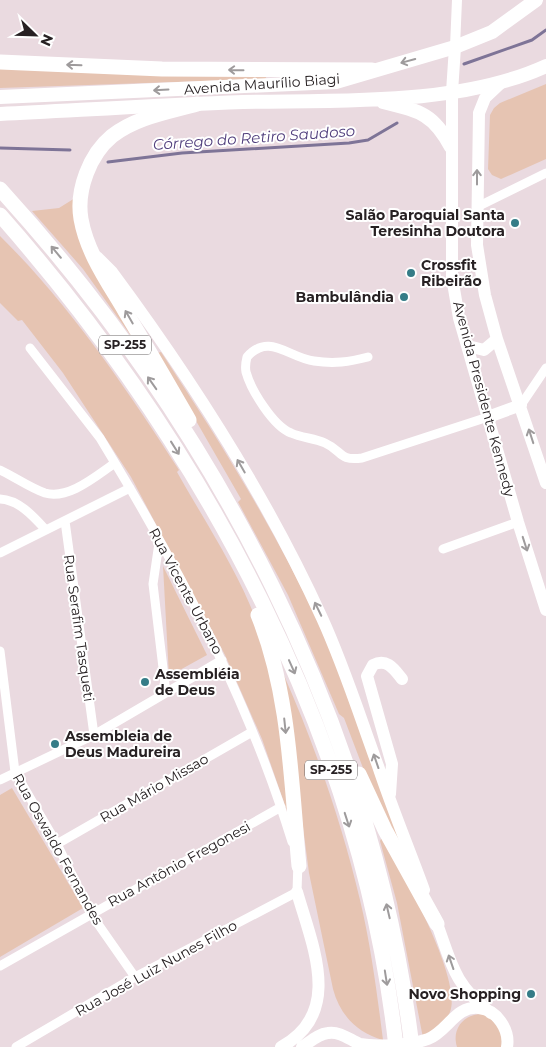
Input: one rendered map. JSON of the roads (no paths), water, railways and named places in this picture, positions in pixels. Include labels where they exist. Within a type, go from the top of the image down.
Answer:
[{"type":"highway","points":[[0,62],[162,69],[372,70]]},
{"type":"highway","points":[[197,104],[141,120],[124,128],[102,146],[88,171],[81,201],[81,216],[91,251],[211,461],[234,514]]},
{"type":"highway","name":"SP-255","points":[[0,189],[80,281],[179,422],[234,514],[276,593],[310,667],[345,758],[369,836],[391,924],[412,1047]]},
{"type":"highway","name":"SP-255","points":[[0,214],[77,308],[155,416],[223,530],[274,626],[298,679],[337,788],[364,876],[385,972],[396,1047]]},
{"type":"highway","points":[[0,230],[77,308]]},
{"type":"highway","points":[[223,530],[268,639],[275,663],[284,720],[299,866]]},
{"type":"highway","points":[[310,667],[378,815],[437,924]]},
{"type":"main road","name":"Avenida Maurílio Biagi","points":[[0,97],[336,82],[455,47],[492,32],[536,0]]},
{"type":"main road","name":"Avenida Presidente Kennedy","points":[[455,47],[451,147],[452,277],[468,346],[488,417],[546,610]]},
{"type":"main road","name":"Avenida Maurílio Biagi","points":[[0,114],[197,104],[373,99],[452,92],[502,82],[546,66]]},
{"type":"main road","name":"Avenida Presidente Kennedy","points":[[502,82],[485,98],[479,114],[477,245],[485,295],[497,339],[546,483]]},
{"type":"main road","points":[[373,99],[410,108],[431,118],[442,128],[451,147]]},
{"type":"main road","points":[[91,251],[112,272],[164,343],[212,417],[282,537],[315,604],[342,666],[390,801],[459,982],[476,1002],[491,1013],[504,1027],[507,1047]]},
{"type":"main road","points":[[468,346],[484,350],[497,339]]},
{"type":"main road","points":[[488,417],[521,405]]},
{"type":"main road","points":[[390,801],[392,764],[367,676],[373,665],[382,662],[390,664],[402,679]]},
{"type":"main road","points":[[281,1047],[304,1032],[317,1005],[320,992],[318,967],[297,892]]},
{"type":"main road","points":[[302,1047],[320,1035],[335,1032],[368,1046],[421,1041],[437,1034],[454,1017],[468,1009],[483,1008],[491,1013]]},
{"type":"street","points":[[455,2],[455,47]]},
{"type":"street","points":[[477,207],[546,173]]},
{"type":"street","points":[[368,357],[334,364],[312,361],[269,346],[259,346],[247,357],[245,370],[254,393],[274,419],[289,433],[326,444],[342,457],[349,460],[362,458],[488,417]]},
{"type":"street","name":"Rua Vicente Urbano","points":[[30,348],[100,438],[130,488],[222,660],[281,807],[299,866]]},
{"type":"street","points":[[521,405],[546,368]]},
{"type":"street","points":[[0,470],[47,493],[63,492],[78,487],[115,463]]},
{"type":"street","points":[[0,553],[130,488]]},
{"type":"street","points":[[0,499],[17,504],[33,516],[45,529]]},
{"type":"street","name":"Rua Serafim Tasqueti","points":[[65,521],[94,735]]},
{"type":"street","points":[[444,549],[518,522]]},
{"type":"street","points":[[160,543],[153,584],[166,693]]},
{"type":"street","name":"Rua Oswaldo Fernandes","points":[[0,651],[15,772],[56,844],[91,914],[135,977]]},
{"type":"street","points":[[0,780],[94,735],[222,660]]},
{"type":"street","name":"Rua Mário Missao","points":[[56,844],[252,732]]},
{"type":"street","name":"Rua Antônio Fregonesi","points":[[0,966],[281,807]]},
{"type":"street","points":[[297,892],[299,866]]},
{"type":"street","name":"Rua José Luiz Nunes Filho","points":[[16,1047],[135,977],[297,892]]},
{"type":"waterway","name":"Córrego do Retiro Saudoso","points":[[464,64],[532,40],[546,30]]},
{"type":"waterway","name":"Córrego do Retiro Saudoso","points":[[108,162],[182,153],[349,143],[368,140],[397,123]]},
{"type":"waterway","name":"Córrego do Retiro Saudoso","points":[[0,148],[70,150]]},
{"type":"place","name":"Salão Paroquial Santa Teresinha Doutora","points":[[515,223]]},
{"type":"place","name":"Crossfit Ribeirão","points":[[411,273]]},
{"type":"place","name":"Bambulândia","points":[[404,297]]},
{"type":"place","name":"Assembléia de Deus","points":[[145,682]]},
{"type":"place","name":"Assembleia de Deus Madureira","points":[[55,744]]},
{"type":"place","name":"Novo Shopping","points":[[531,994]]}]
